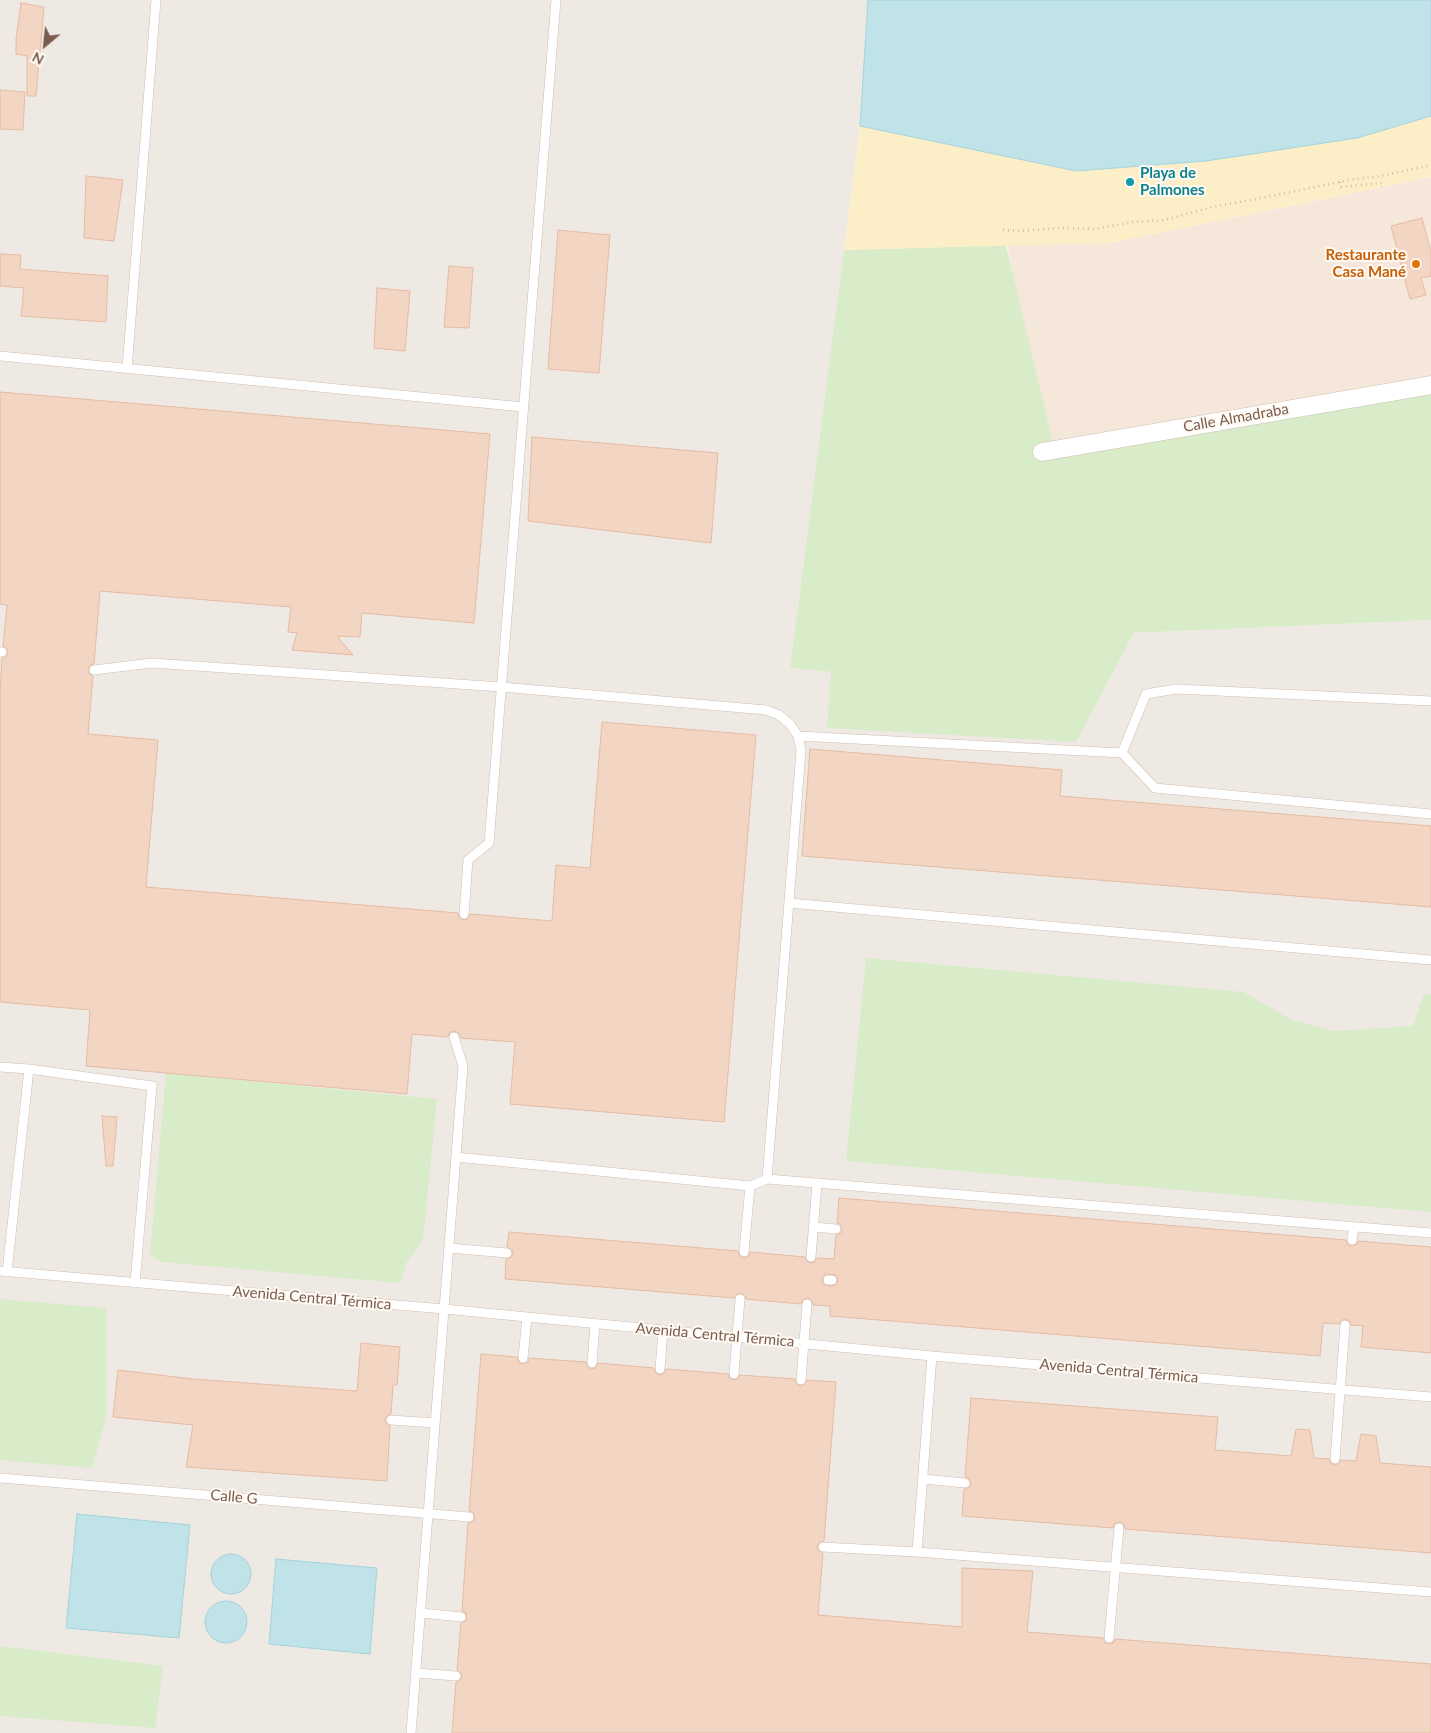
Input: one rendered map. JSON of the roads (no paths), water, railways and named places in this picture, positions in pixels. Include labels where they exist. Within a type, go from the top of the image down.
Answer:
[{"type":"street","name":"Calle Almadraba","points":[[1042,452],[1431,385]]},
{"type":"lane","points":[[127,369],[156,0]]},
{"type":"lane","points":[[464,914],[468,860],[489,843],[556,0]]},
{"type":"lane","points":[[0,356],[523,406]]},
{"type":"lane","points":[[94,670],[152,663],[501,687],[766,710],[779,715],[790,724],[798,736],[801,750],[766,1179]]},
{"type":"lane","points":[[1122,753],[1146,694],[1176,689],[1431,701]]},
{"type":"lane","points":[[798,736],[1122,753],[1155,788],[1431,814]]},
{"type":"lane","points":[[789,903],[1431,960]]},
{"type":"lane","points":[[411,1733],[463,1066],[454,1037]]},
{"type":"lane","points":[[0,1067],[30,1069],[152,1086],[135,1283]]},
{"type":"lane","points":[[4,1272],[30,1069]]},
{"type":"lane","points":[[456,1157],[750,1186],[766,1179],[1431,1233]]},
{"type":"lane","points":[[811,1257],[817,1183]]},
{"type":"lane","points":[[744,1252],[750,1186]]},
{"type":"lane","points":[[814,1227],[836,1229]]},
{"type":"lane","points":[[1352,1240],[1354,1227]]},
{"type":"lane","points":[[449,1248],[507,1253]]},
{"type":"lane","name":"Avenida Central Térmica","points":[[4,1272],[444,1309],[932,1356],[1431,1397]]},
{"type":"lane","points":[[734,1374],[740,1299]]},
{"type":"lane","points":[[801,1380],[807,1304]]},
{"type":"lane","points":[[523,1358],[526,1317]]},
{"type":"lane","points":[[592,1363],[595,1324]]},
{"type":"lane","points":[[1335,1459],[1345,1325]]},
{"type":"lane","points":[[660,1368],[663,1330]]},
{"type":"lane","points":[[917,1552],[932,1356]]},
{"type":"lane","points":[[391,1420],[435,1423]]},
{"type":"lane","name":"Calle G","points":[[0,1478],[468,1517]]},
{"type":"lane","points":[[923,1479],[965,1483]]},
{"type":"lane","points":[[1109,1638],[1119,1528]]},
{"type":"lane","points":[[823,1547],[917,1552],[1431,1592]]},
{"type":"lane","points":[[420,1613],[461,1617]]},
{"type":"lane","points":[[416,1673],[456,1676]]},
{"type":"water","points":[[868,0],[1431,0],[1431,116],[1357,138],[1206,161],[1076,171],[860,126]]},
{"type":"water","points":[[77,1514],[190,1525],[179,1638],[66,1628]]},
{"type":"water","points":[[235,1554],[242,1557],[248,1563],[251,1574],[250,1582],[242,1591],[235,1594],[227,1594],[220,1591],[212,1582],[211,1570],[214,1563],[223,1555]]},
{"type":"water","points":[[276,1559],[377,1568],[370,1654],[269,1644]]},
{"type":"water","points":[[226,1601],[241,1607],[247,1622],[241,1637],[226,1643],[211,1637],[205,1622],[211,1607]]},
{"type":"place","name":"Playa de Palmones","points":[[1130,182]]},
{"type":"place","name":"Restaurante Casa Mané","points":[[1416,264]]}]
